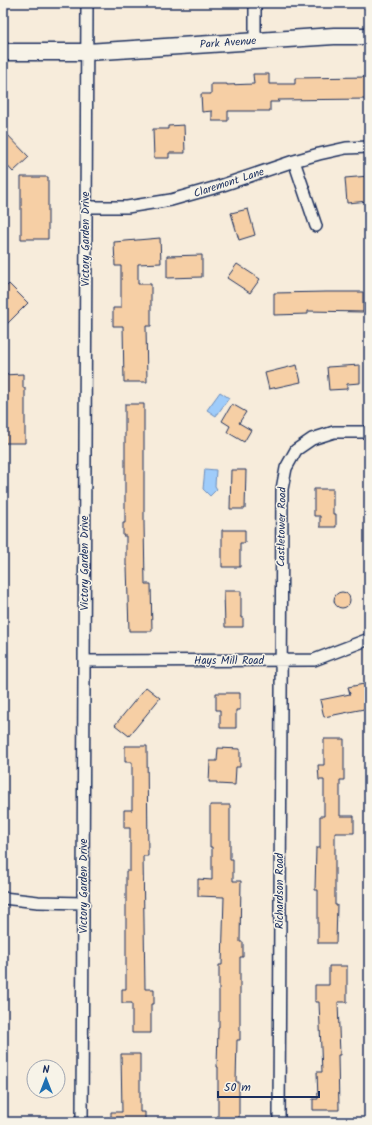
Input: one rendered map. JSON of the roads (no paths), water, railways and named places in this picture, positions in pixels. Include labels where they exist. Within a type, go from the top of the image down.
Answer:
[{"type":"main road","name":"Park Avenue","points":[[3,52],[87,52],[334,36],[369,36]]},
{"type":"street","name":"Victory Garden Drive","points":[[82,1122],[87,3]]},
{"type":"street","points":[[255,3],[255,41]]},
{"type":"street","name":"Claremont Lane","points":[[86,207],[127,207],[171,200],[319,154],[346,148],[369,147]]},
{"type":"street","points":[[294,161],[316,226]]},
{"type":"street","name":"Castletower Road","points":[[280,661],[282,489],[286,468],[296,450],[312,439],[334,432],[369,432]]},
{"type":"street","name":"Hays Mill Road","points":[[84,661],[314,660],[369,638]]},
{"type":"street","name":"Richardson Road","points":[[279,1122],[280,661]]},
{"type":"street","points":[[3,898],[38,902],[84,903]]},
{"type":"water","points":[[220,392],[229,398],[216,416],[207,410]]},
{"type":"water","points":[[205,469],[216,470],[215,486],[217,489],[210,496],[203,489]]}]
